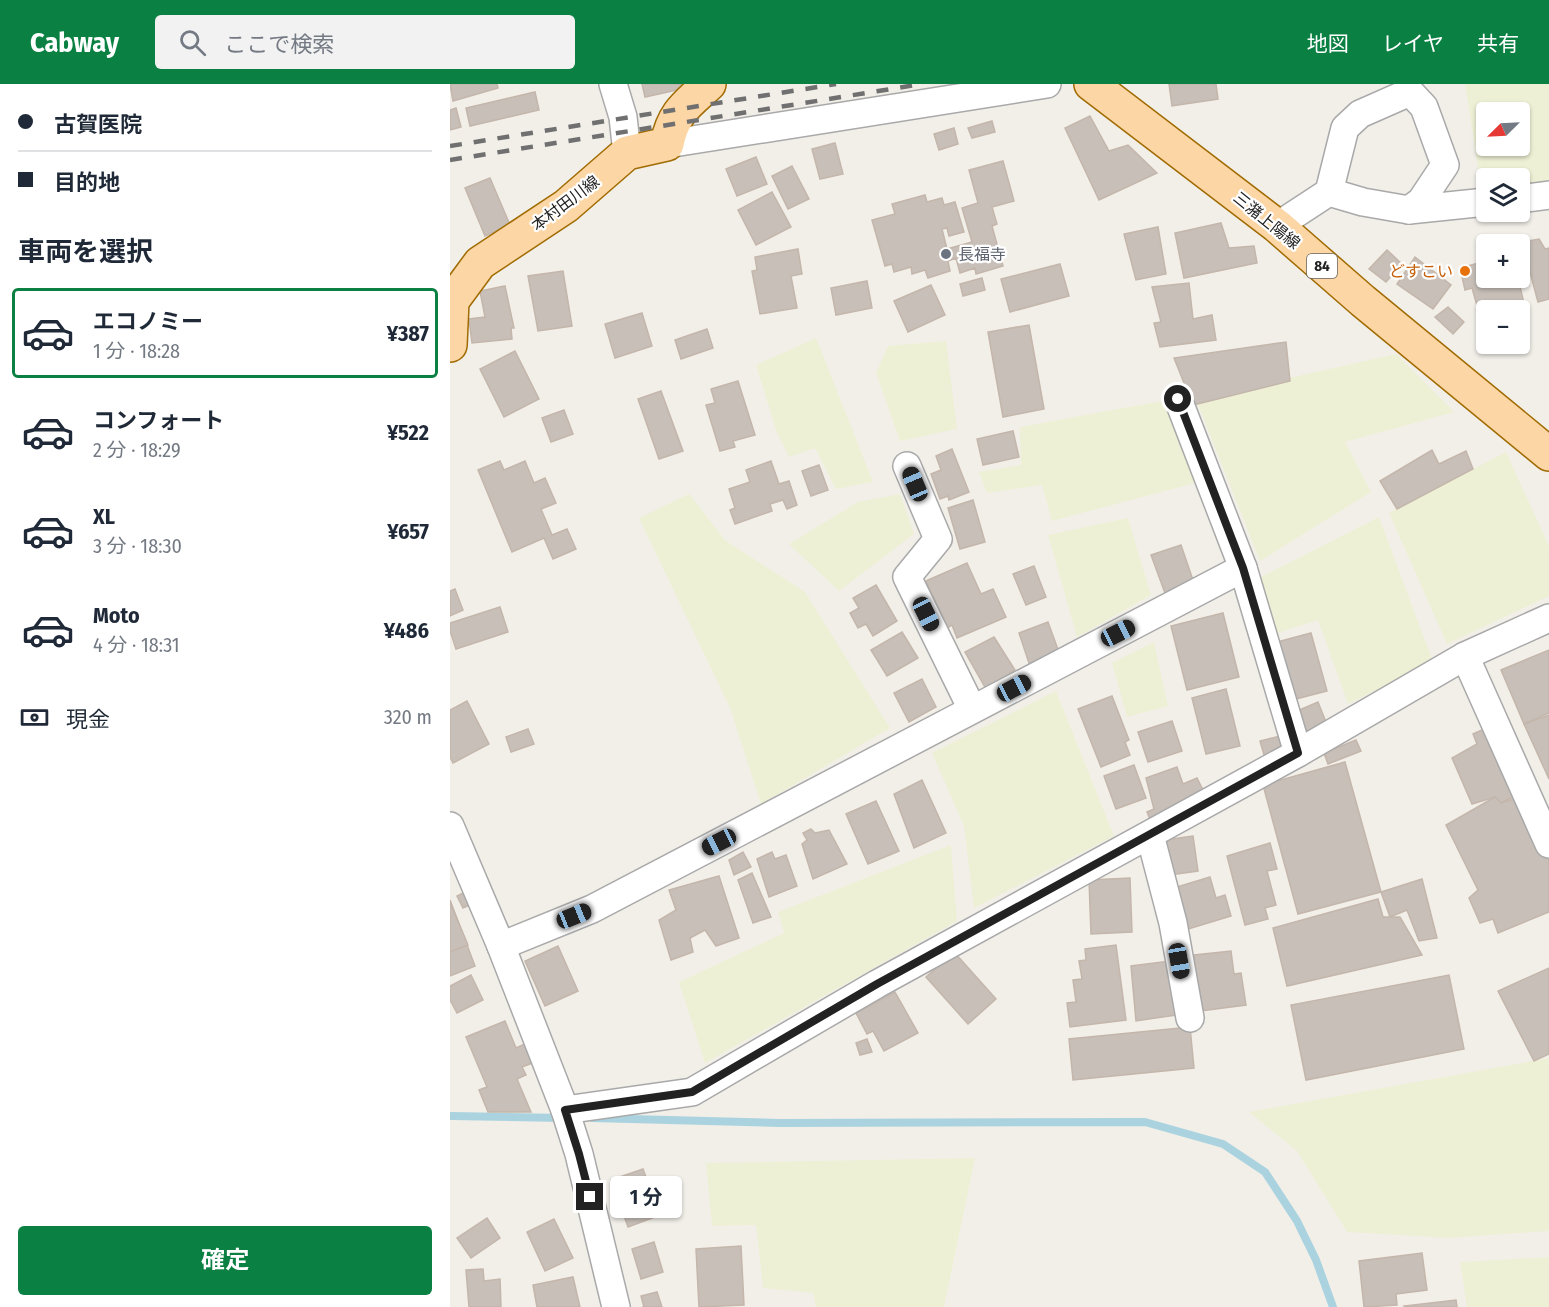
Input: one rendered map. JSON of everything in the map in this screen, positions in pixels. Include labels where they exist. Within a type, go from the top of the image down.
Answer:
[{"type":"main road","points":[[667,144],[670,126],[682,109],[709,84]]},
{"type":"main road","name":"三潴上陽線","points":[[1091,84],[1277,226],[1363,302],[1549,454]]},
{"type":"main road","name":"本村田川線","points":[[450,345],[452,301],[480,263],[566,206],[627,153],[667,144]]},
{"type":"street","points":[[613,84],[623,117],[627,153]]},
{"type":"street","points":[[667,144],[1047,84]]},
{"type":"street","points":[[1277,226],[1329,192],[1345,128],[1360,114],[1410,92],[1424,107],[1445,165],[1421,201],[1409,210]]},
{"type":"street","points":[[1329,192],[1363,202],[1409,210],[1476,203]]},
{"type":"street","points":[[1530,198],[1549,195]]},
{"type":"street","points":[[1178,399],[1243,568],[1298,753]]},
{"type":"street","points":[[907,466],[938,539],[907,576],[972,709]]},
{"type":"street","points":[[501,946],[592,909],[1243,568]]},
{"type":"street","points":[[565,1110],[692,1092],[877,984],[1298,753],[1465,656],[1549,618]]},
{"type":"street","points":[[1465,656],[1549,844]]},
{"type":"street","points":[[450,826],[501,946],[565,1110],[579,1154],[616,1307]]},
{"type":"street","points":[[1149,835],[1173,923],[1190,1018]]},
{"type":"green space","points":[[1465,84],[1549,84],[1549,181],[1530,184],[1530,168],[1478,168],[1476,156],[1530,156],[1530,102],[1476,102],[1476,154]]},
{"type":"green space","points":[[816,338],[873,482],[836,489],[815,448],[789,457],[777,433],[756,365]]},
{"type":"green space","points":[[946,341],[957,429],[900,441],[876,373],[888,346]]},
{"type":"green space","points":[[1396,354],[1454,412],[1345,442],[1371,492],[1260,561],[1196,399]]},
{"type":"green space","points":[[1167,400],[1199,482],[1052,521],[1042,485],[987,493],[979,472],[1021,465],[1020,427]]},
{"type":"green space","points":[[1506,452],[1549,546],[1549,596],[1447,644],[1389,513]]},
{"type":"green space","points":[[689,494],[726,541],[805,592],[890,728],[761,804],[730,708],[639,518]]},
{"type":"green space","points":[[900,494],[914,534],[839,591],[789,544],[858,502]]},
{"type":"green space","points":[[1379,517],[1433,662],[1348,704],[1318,620],[1271,635],[1257,579]]},
{"type":"green space","points":[[1128,518],[1151,595],[1077,637],[1048,535]]},
{"type":"green space","points":[[1154,642],[1168,706],[1127,717],[1112,663]]},
{"type":"green space","points":[[1056,691],[1114,836],[974,908],[964,826],[932,753]]},
{"type":"green space","points":[[951,845],[957,921],[705,1063],[679,982],[784,933],[778,912]]},
{"type":"green space","points":[[1549,1058],[1549,1231],[1449,1238],[1347,1232],[1297,1151],[1249,1112]]},
{"type":"green space","points":[[975,1158],[944,1307],[816,1307],[813,1293],[763,1288],[756,1225],[712,1226],[706,1163]]},
{"type":"green space","points":[[1549,1257],[1549,1307],[1467,1307],[1460,1262]]},
{"type":"building","points":[[450,84],[497,84],[498,88],[453,101]]},
{"type":"building","points":[[642,84],[685,84],[686,88],[645,97]]},
{"type":"building","points":[[1169,84],[1216,84],[1218,99],[1172,106]]},
{"type":"building","points":[[535,92],[539,110],[470,126],[466,108]]},
{"type":"building","points":[[456,108],[461,127],[450,130],[450,110]]},
{"type":"building","points":[[1090,116],[1109,151],[1128,145],[1157,173],[1099,200],[1065,128]]},
{"type":"building","points":[[992,121],[995,132],[972,138],[968,128]]},
{"type":"building","points":[[954,128],[958,144],[939,150],[934,134]]},
{"type":"building","points":[[835,143],[843,174],[820,179],[812,149]]},
{"type":"building","points":[[756,157],[767,184],[737,196],[726,169]]},
{"type":"building","points":[[1003,161],[1014,201],[992,207],[997,224],[992,226],[1003,266],[976,274],[975,268],[960,273],[956,258],[948,261],[950,271],[928,278],[925,270],[912,274],[911,267],[894,272],[892,264],[885,266],[872,220],[895,214],[892,204],[925,195],[927,202],[942,198],[944,205],[955,202],[964,232],[949,236],[947,228],[942,229],[947,249],[972,242],[962,208],[978,203],[969,170]]},
{"type":"building","points":[[792,166],[809,199],[788,209],[772,176]]},
{"type":"building","points":[[490,178],[510,225],[485,236],[465,188]]},
{"type":"building","points":[[772,192],[791,227],[756,245],[738,210]]},
{"type":"building","points":[[1221,223],[1229,248],[1254,246],[1257,263],[1184,278],[1175,233]]},
{"type":"building","points":[[1158,227],[1166,274],[1136,280],[1124,234]]},
{"type":"building","points":[[1539,239],[1545,249],[1549,248],[1549,299],[1538,302],[1530,272],[1530,241]]},
{"type":"building","points":[[798,249],[802,274],[791,276],[797,308],[760,314],[752,271],[757,270],[755,257]]},
{"type":"building","points":[[1387,250],[1402,264],[1386,282],[1369,269]]},
{"type":"building","points":[[1415,257],[1451,285],[1433,309],[1397,284]]},
{"type":"building","points":[[1060,264],[1069,296],[1010,312],[1001,279]]},
{"type":"building","points":[[1476,264],[1476,288],[1520,288],[1523,300],[1476,300],[1476,302],[1472,288],[1465,290],[1460,268]]},
{"type":"building","points":[[563,271],[572,326],[538,331],[528,276]]},
{"type":"building","points":[[982,278],[985,290],[963,296],[960,284]]},
{"type":"building","points":[[867,281],[872,308],[836,315],[831,288]]},
{"type":"building","points":[[1189,283],[1193,319],[1212,315],[1216,340],[1160,347],[1154,323],[1161,322],[1152,287]]},
{"type":"building","points":[[931,285],[945,315],[908,332],[894,301]]},
{"type":"building","points":[[505,286],[514,328],[511,328],[512,339],[472,343],[469,319],[485,317],[480,291]]},
{"type":"building","points":[[1448,307],[1464,322],[1453,334],[1435,317]]},
{"type":"building","points":[[642,313],[652,346],[615,358],[605,324]]},
{"type":"building","points":[[1029,325],[1044,409],[1003,417],[988,332]]},
{"type":"building","points":[[707,329],[713,348],[681,359],[675,340]]},
{"type":"building","points":[[1286,342],[1290,381],[1193,405],[1174,358]]},
{"type":"building","points":[[515,351],[539,399],[504,417],[480,369]]},
{"type":"building","points":[[738,381],[755,435],[733,441],[735,447],[720,451],[706,405],[715,403],[711,389]]},
{"type":"building","points":[[661,391],[683,451],[659,459],[638,399]]},
{"type":"building","points":[[564,410],[573,434],[551,442],[542,418]]},
{"type":"building","points":[[1013,431],[1019,457],[983,465],[977,439]]},
{"type":"building","points":[[952,449],[969,492],[949,500],[948,496],[940,499],[931,474],[941,470],[936,456]]},
{"type":"building","points":[[1432,450],[1439,464],[1466,451],[1473,469],[1397,509],[1380,481]]},
{"type":"building","points":[[500,461],[504,470],[525,461],[534,483],[545,478],[556,503],[541,509],[552,535],[567,529],[576,549],[553,559],[544,538],[512,552],[478,470]]},
{"type":"building","points":[[771,461],[779,484],[789,481],[797,505],[787,509],[783,500],[770,504],[772,511],[735,524],[730,510],[735,508],[729,489],[750,482],[746,470]]},
{"type":"building","points":[[819,465],[828,490],[811,496],[802,471]]},
{"type":"building","points":[[973,500],[985,542],[960,549],[948,508]]},
{"type":"building","points":[[1181,545],[1194,583],[1165,593],[1151,555]]},
{"type":"building","points":[[967,563],[981,594],[993,589],[1006,617],[957,638],[952,625],[947,628],[926,581]]},
{"type":"building","points":[[1034,566],[1046,597],[1026,605],[1013,574]]},
{"type":"building","points":[[876,585],[897,621],[873,636],[866,624],[858,628],[850,613],[859,608],[853,598]]},
{"type":"building","points":[[455,589],[463,610],[450,616],[450,591]]},
{"type":"building","points":[[500,607],[508,632],[456,649],[450,623]]},
{"type":"building","points":[[1223,613],[1239,677],[1187,690],[1171,626]]},
{"type":"building","points":[[1048,622],[1060,655],[1030,666],[1019,633]]},
{"type":"building","points":[[902,632],[918,658],[887,676],[871,650]]},
{"type":"building","points":[[1311,633],[1327,691],[1292,700],[1277,642]]},
{"type":"building","points":[[994,637],[1015,670],[986,689],[965,652]]},
{"type":"building","points":[[1549,650],[1549,713],[1524,724],[1501,670]]},
{"type":"building","points":[[922,679],[936,707],[909,722],[894,693]]},
{"type":"building","points":[[1226,689],[1240,746],[1206,754],[1192,698]]},
{"type":"building","points":[[1112,696],[1129,740],[1125,742],[1130,755],[1101,767],[1078,709]]},
{"type":"building","points":[[467,701],[489,744],[453,763],[450,757],[450,710]]},
{"type":"building","points":[[1318,702],[1328,727],[1305,736],[1295,712]]},
{"type":"building","points":[[1549,715],[1549,779],[1524,724]]},
{"type":"building","points":[[1172,721],[1182,751],[1148,762],[1138,732]]},
{"type":"building","points":[[1491,726],[1521,793],[1501,803],[1495,797],[1472,804],[1452,758],[1477,744],[1473,734]]},
{"type":"building","points":[[528,729],[534,744],[511,752],[506,737]]},
{"type":"building","points":[[1285,735],[1289,751],[1265,758],[1260,741]]},
{"type":"building","points":[[1356,740],[1361,751],[1328,764],[1324,753]]},
{"type":"building","points":[[1345,762],[1381,892],[1298,914],[1263,785]]},
{"type":"building","points":[[1134,765],[1146,798],[1116,809],[1104,776]]},
{"type":"building","points":[[1177,767],[1183,784],[1197,778],[1206,796],[1151,822],[1147,812],[1154,809],[1146,778]]},
{"type":"building","points":[[922,780],[946,833],[914,848],[894,794]]},
{"type":"building","points":[[1523,796],[1549,855],[1549,912],[1498,933],[1493,919],[1480,923],[1469,898],[1478,890],[1446,825],[1495,797],[1501,803]]},
{"type":"building","points":[[876,801],[899,851],[868,864],[846,814]]},
{"type":"building","points":[[811,829],[815,833],[829,830],[847,864],[813,879],[802,844],[807,840],[803,833]]},
{"type":"building","points":[[1193,836],[1198,871],[1170,875],[1165,840]]},
{"type":"building","points":[[1270,843],[1277,869],[1267,871],[1276,905],[1265,908],[1268,919],[1245,925],[1227,856]]},
{"type":"building","points":[[743,852],[751,867],[734,875],[729,860]]},
{"type":"building","points":[[772,852],[775,859],[786,855],[797,886],[769,897],[757,859]]},
{"type":"building","points":[[752,873],[771,917],[753,923],[738,880]]},
{"type":"building","points":[[719,876],[739,938],[716,946],[705,930],[690,938],[693,952],[671,960],[659,920],[676,910],[669,890]]},
{"type":"building","points":[[1210,877],[1216,898],[1225,895],[1231,916],[1188,929],[1177,887]]},
{"type":"building","points":[[1130,878],[1132,932],[1091,934],[1089,880]]},
{"type":"building","points":[[1422,879],[1437,938],[1419,941],[1407,910],[1390,917],[1381,892]]},
{"type":"building","points":[[465,892],[472,904],[463,908],[457,896]]},
{"type":"building","points":[[1378,899],[1383,917],[1400,917],[1422,955],[1287,986],[1273,928]]},
{"type":"building","points":[[450,900],[475,966],[450,976]]},
{"type":"building","points":[[450,902],[468,945],[450,952]]},
{"type":"building","points":[[1116,945],[1126,1020],[1070,1027],[1067,1003],[1076,1002],[1073,980],[1082,979],[1079,961],[1086,960],[1085,949]]},
{"type":"building","points":[[558,946],[578,991],[545,1006],[525,961]]},
{"type":"building","points":[[1231,951],[1234,974],[1241,973],[1246,1005],[1201,1011],[1194,955]]},
{"type":"building","points":[[954,952],[996,999],[968,1024],[926,977]]},
{"type":"building","points":[[1170,961],[1176,1015],[1136,1021],[1131,966]]},
{"type":"building","points":[[1549,968],[1549,1054],[1534,1061],[1498,991]]},
{"type":"building","points":[[471,975],[483,1000],[457,1013],[450,1000],[450,986]]},
{"type":"building","points":[[1449,975],[1464,1049],[1306,1080],[1291,1005]]},
{"type":"building","points":[[895,992],[918,1033],[884,1051],[873,1031],[867,1034],[856,1013]]},
{"type":"building","points":[[505,1021],[516,1048],[527,1043],[535,1062],[522,1067],[526,1075],[517,1079],[531,1112],[488,1112],[479,1090],[487,1087],[466,1037]]},
{"type":"building","points":[[1190,1027],[1194,1068],[1073,1080],[1069,1039]]},
{"type":"building","points":[[867,1039],[872,1052],[860,1055],[856,1043]]},
{"type":"building","points":[[643,1169],[660,1215],[628,1227],[611,1180]]},
{"type":"building","points":[[487,1218],[500,1238],[471,1258],[457,1238]]},
{"type":"building","points":[[554,1219],[573,1258],[545,1271],[527,1232]]},
{"type":"building","points":[[654,1242],[663,1272],[641,1279],[632,1249]]},
{"type":"building","points":[[741,1246],[744,1305],[699,1307],[696,1249]]},
{"type":"building","points":[[1422,1253],[1427,1290],[1396,1294],[1397,1305],[1364,1307],[1359,1261]]},
{"type":"building","points":[[483,1269],[484,1281],[500,1279],[501,1307],[469,1307],[466,1270]]},
{"type":"building","points":[[573,1277],[580,1307],[537,1307],[533,1285]]},
{"type":"building","points":[[657,1292],[662,1307],[644,1307],[641,1296]]},
{"type":"building","points":[[1456,1300],[1457,1307],[1404,1306]]},
{"type":"waterway","points":[[450,1116],[564,1118]]},
{"type":"waterway","points":[[592,1118],[779,1123],[1145,1122],[1223,1144],[1265,1172],[1297,1221],[1316,1260],[1333,1307]]},
{"type":"railway","points":[[450,146],[836,84]]},
{"type":"railway","points":[[450,160],[922,84]]},
{"type":"place","name":"長福寺","points":[[946,254]]},
{"type":"place","name":"どすこい","points":[[1465,271]]},
{"type":"route","points":[[590,1197],[565,1110],[692,1092],[877,984],[1298,753],[1243,568],[1178,399]]}]
